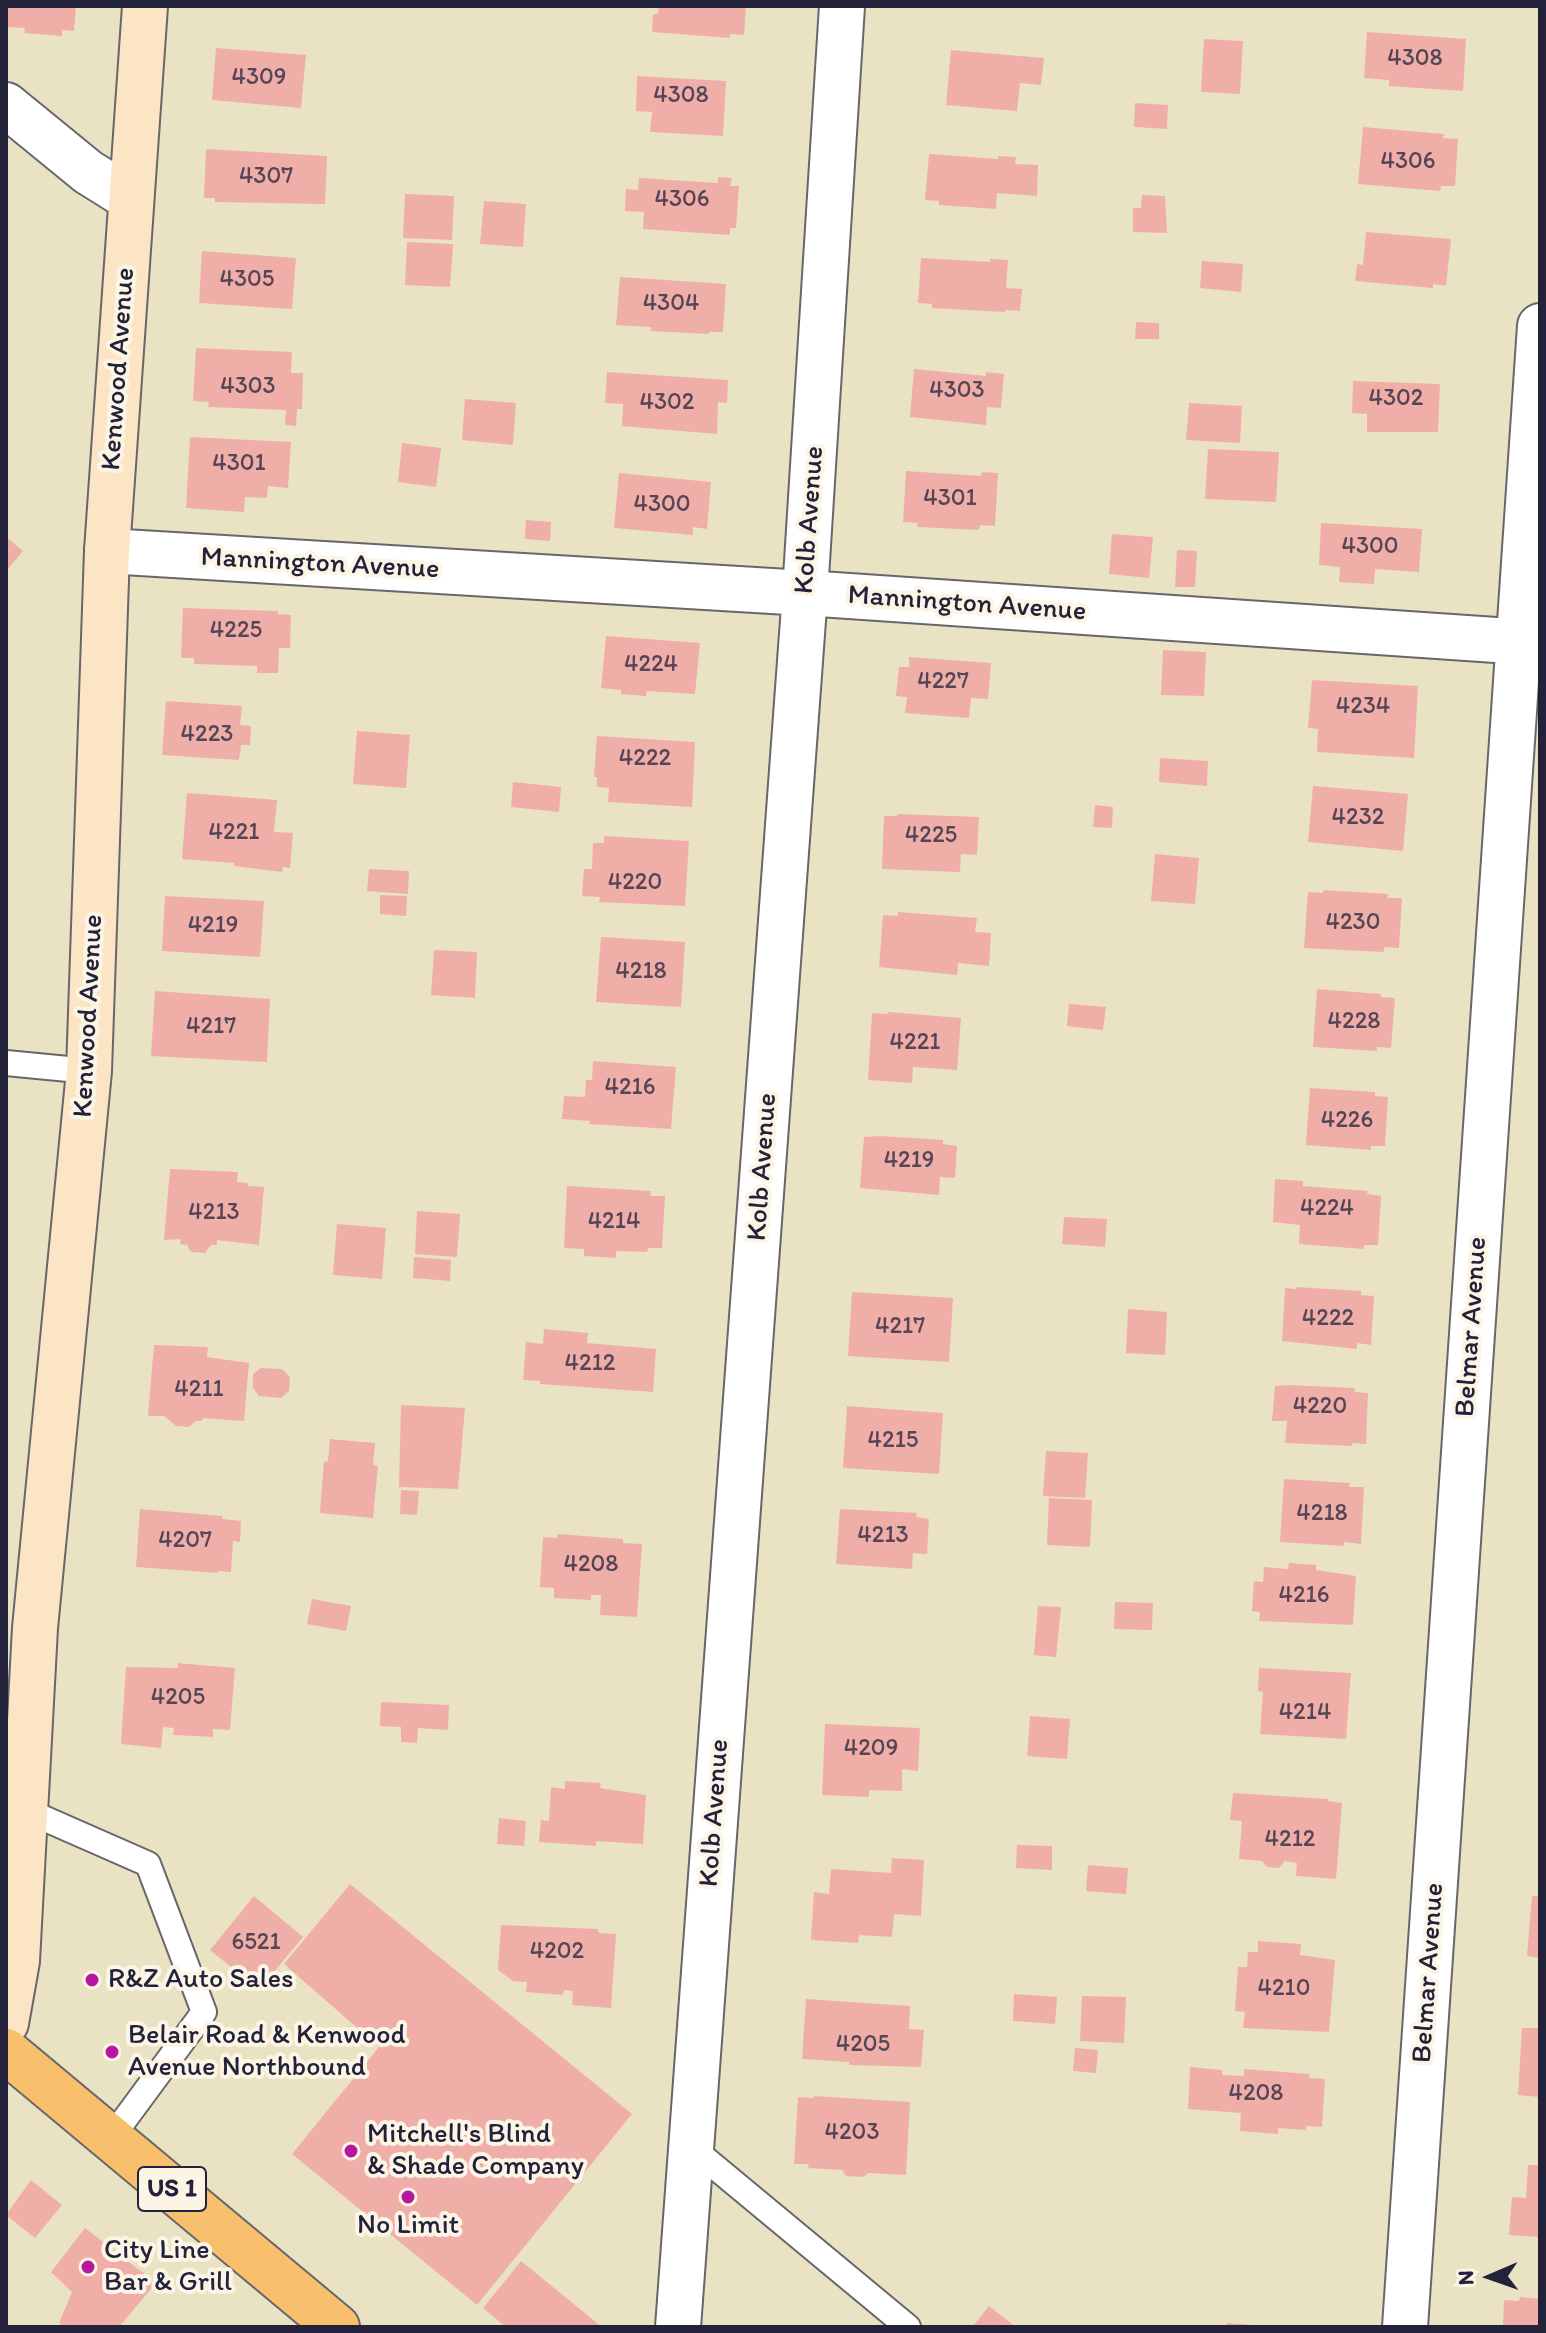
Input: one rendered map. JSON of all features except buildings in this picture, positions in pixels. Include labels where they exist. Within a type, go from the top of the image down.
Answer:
[{"type":"main road","name":"Kenwood Avenue","points":[[6,2023],[17,1961],[25,1810],[20,1625],[89,1071],[107,551],[145,6]]},
{"type":"main road","name":"US 1","points":[[6,2051],[337,2327]]},
{"type":"street","name":"Kolb Avenue","points":[[678,2327],[805,593],[842,6]]},
{"type":"street","points":[[6,105],[88,172],[131,199]]},
{"type":"street","name":"Belmar Avenue","points":[[1405,2327],[1529,642],[1540,326]]},
{"type":"street","name":"Mannington Avenue","points":[[107,551],[805,593],[1529,642]]},
{"type":"lane","points":[[6,1063],[89,1071]]},
{"type":"lane","points":[[25,1810],[148,1864],[204,2012],[111,2138]]},
{"type":"lane","points":[[691,2147],[908,2327]]},
{"type":"place","name":"R&Z Auto Sales","points":[[92,1980]]},
{"type":"place","name":"Belair Road & Kenwood Avenue Northbound","points":[[112,2052]]},
{"type":"place","name":"Mitchell's Blind & Shade Company","points":[[351,2151]]},
{"type":"place","name":"No Limit","points":[[408,2197]]},
{"type":"place","name":"City Line Bar & Grill","points":[[88,2267]]}]
